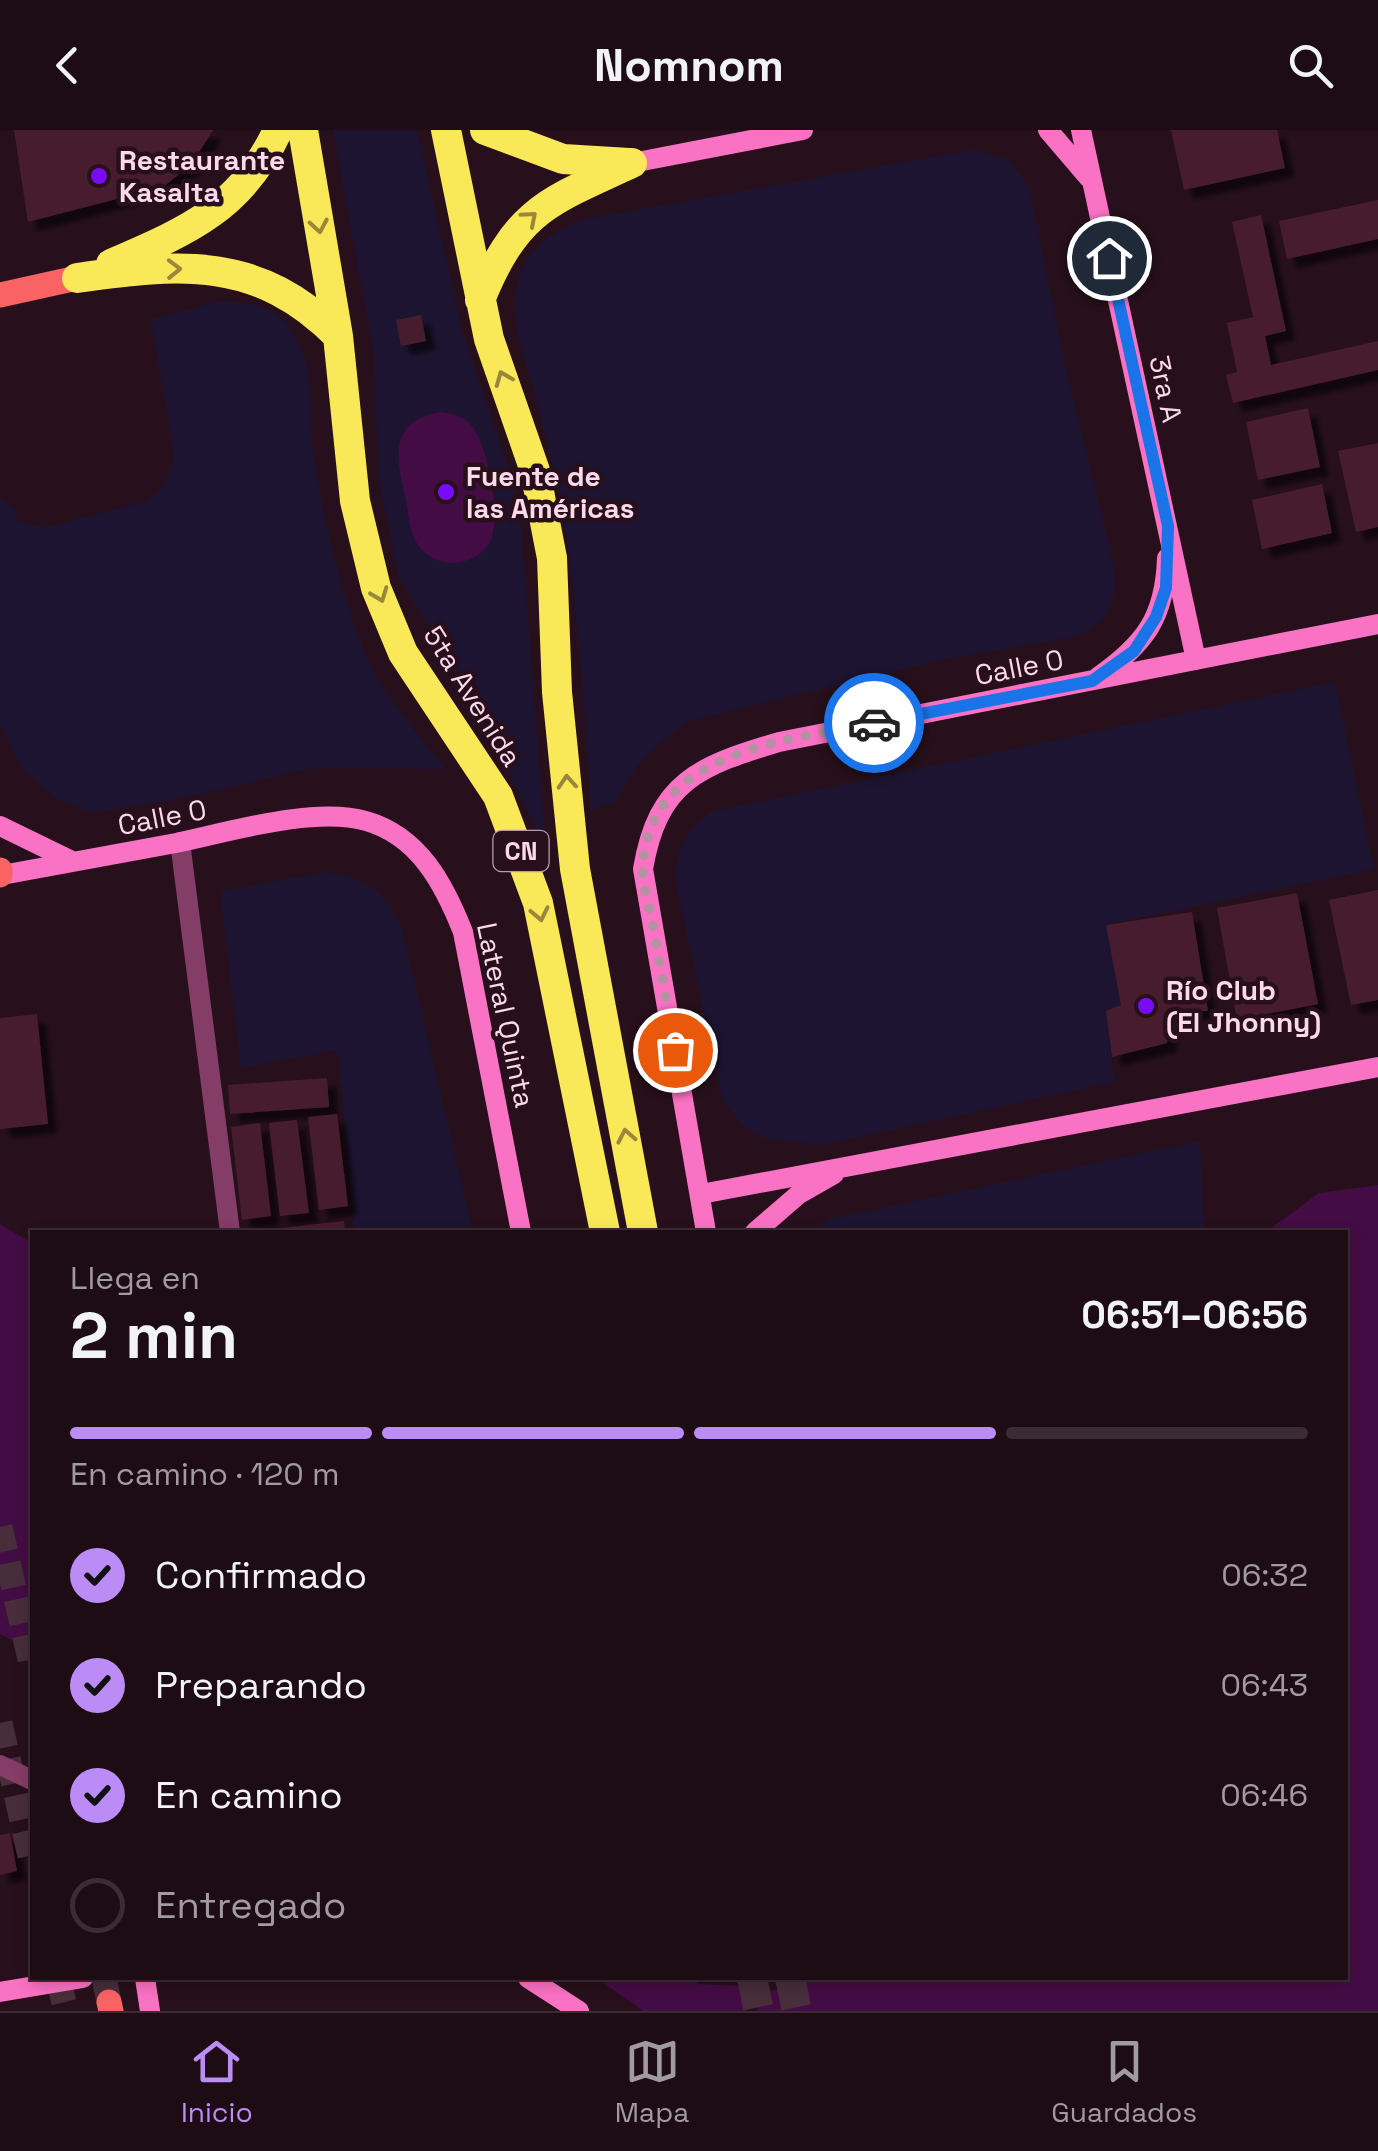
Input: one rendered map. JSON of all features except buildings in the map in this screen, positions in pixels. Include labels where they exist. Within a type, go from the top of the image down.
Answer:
[{"type":"highway","points":[[77,278],[212,217],[243,186],[278,130]]},
{"type":"highway","name":"5ta Avenida","points":[[302,130],[338,336],[355,501],[376,588],[404,653],[482,768],[524,858],[538,902],[605,1230]]},
{"type":"highway","name":"5ta Avenida","points":[[446,130],[488,339],[535,470],[552,558],[557,692],[576,869],[643,1230]]},
{"type":"highway","points":[[484,130],[563,159],[632,163]]},
{"type":"highway","points":[[480,300],[509,238],[527,218],[550,201],[632,163]]},
{"type":"highway","points":[[77,278],[159,269],[215,268],[268,282],[309,306],[338,336]]},
{"type":"main road","points":[[632,163],[804,130]]},
{"type":"main road","points":[[1048,130],[1092,182]]},
{"type":"main road","name":"3ra A","points":[[1081,130],[1196,660]]},
{"type":"main road","points":[[0,295],[77,278]]},
{"type":"main road","points":[[1092,681],[1134,651],[1156,617],[1166,588],[1168,526]]},
{"type":"main road","name":"Calle 0","points":[[700,1194],[643,870],[650,829],[660,809],[682,783],[731,756],[779,742],[1378,624]]},
{"type":"main road","name":"Calle 0","points":[[1,873],[333,818]]},
{"type":"main road","name":"Lateral Quinta","points":[[333,818],[365,821],[396,835],[424,858],[445,887],[463,932],[481,1008],[521,1230]]},
{"type":"main road","points":[[0,826],[37,848],[74,861]]},
{"type":"main road","points":[[706,1230],[700,1194],[1378,1067]]},
{"type":"main road","points":[[757,1230],[799,1194],[849,1166]]},
{"type":"main road","points":[[2,1995],[73,1980]]},
{"type":"main road","points":[[144,1980],[150,2011]]},
{"type":"main road","points":[[531,1980],[574,2008]]},
{"type":"street","points":[[180,842],[230,1230]]},
{"type":"street","points":[[0,1765],[30,1779]]},
{"type":"shaded area","points":[[333,130],[417,130],[461,326],[519,500],[546,850],[499,750],[398,575],[378,473],[374,355]]},
{"type":"shaded area","points":[[973,150],[1007,159],[1029,186],[1066,369],[1115,571],[1114,594],[1107,613],[1093,627],[1072,637],[951,658],[690,721],[648,755],[631,775],[618,800],[591,810],[568,554],[550,452],[515,312],[517,283],[528,259],[553,235],[586,219]]},
{"type":"shaded area","points":[[220,301],[248,304],[274,313],[298,342],[308,372],[321,499],[356,627],[371,667],[390,698],[446,769],[314,768],[174,800],[92,813],[59,800],[23,771],[0,724],[0,497],[12,506],[19,521],[44,528],[147,501],[158,492],[174,455],[151,319]]},
{"type":"shaded area","name":"Fuente de las Américas","points":[[442,412],[464,419],[477,433],[494,499],[490,542],[477,556],[449,563],[431,557],[415,541],[399,457],[404,433],[411,424]]},
{"type":"shaded area","points":[[1335,682],[1374,869],[1107,925],[1121,1005],[1106,1011],[1114,1082],[822,1145],[766,1139],[744,1127],[723,1101],[675,878],[685,841],[710,812]]},
{"type":"shaded area","points":[[328,872],[364,883],[387,902],[401,925],[473,1230],[354,1230],[338,1050],[241,1068],[220,891]]},
{"type":"shaded area","points":[[1200,1141],[1204,1230],[811,1230],[830,1219]]},
{"type":"shaded area","points":[[1378,1185],[1378,2011],[643,2011],[600,1980],[1348,1980],[1348,1230],[1269,1230],[1319,1193]]},
{"type":"shaded area","points":[[0,1224],[30,1242],[30,1649],[0,1634]]},
{"type":"pier","points":[[696,1980],[799,1980],[799,1989],[758,1991],[758,2011],[745,2011],[744,1986],[697,1984]]},
{"type":"tunnel","points":[[0,1527],[30,1659]]},
{"type":"tunnel","points":[[0,1723],[30,1856]]},
{"type":"tunnel","points":[[58,1980],[66,2011]]},
{"type":"tunnel","points":[[104,1980],[109,2002]]},
{"type":"tunnel","points":[[752,1980],[759,2011]]},
{"type":"tunnel","points":[[790,1980],[797,2011]]},
{"type":"way so far","points":[[675,1050],[643,870],[650,829],[660,809],[682,783],[704,767],[731,756],[874,723]]},
{"type":"place","name":"Restaurante Kasalta","points":[[99,176]]},
{"type":"place","name":"Fuente de las Américas","points":[[446,492]]},
{"type":"place","name":"Río Club (El Jhonny)","points":[[1146,1006]]},
{"type":"route","points":[[874,723],[1092,681],[1134,651],[1156,617],[1166,588],[1168,526],[1109,258]]}]
